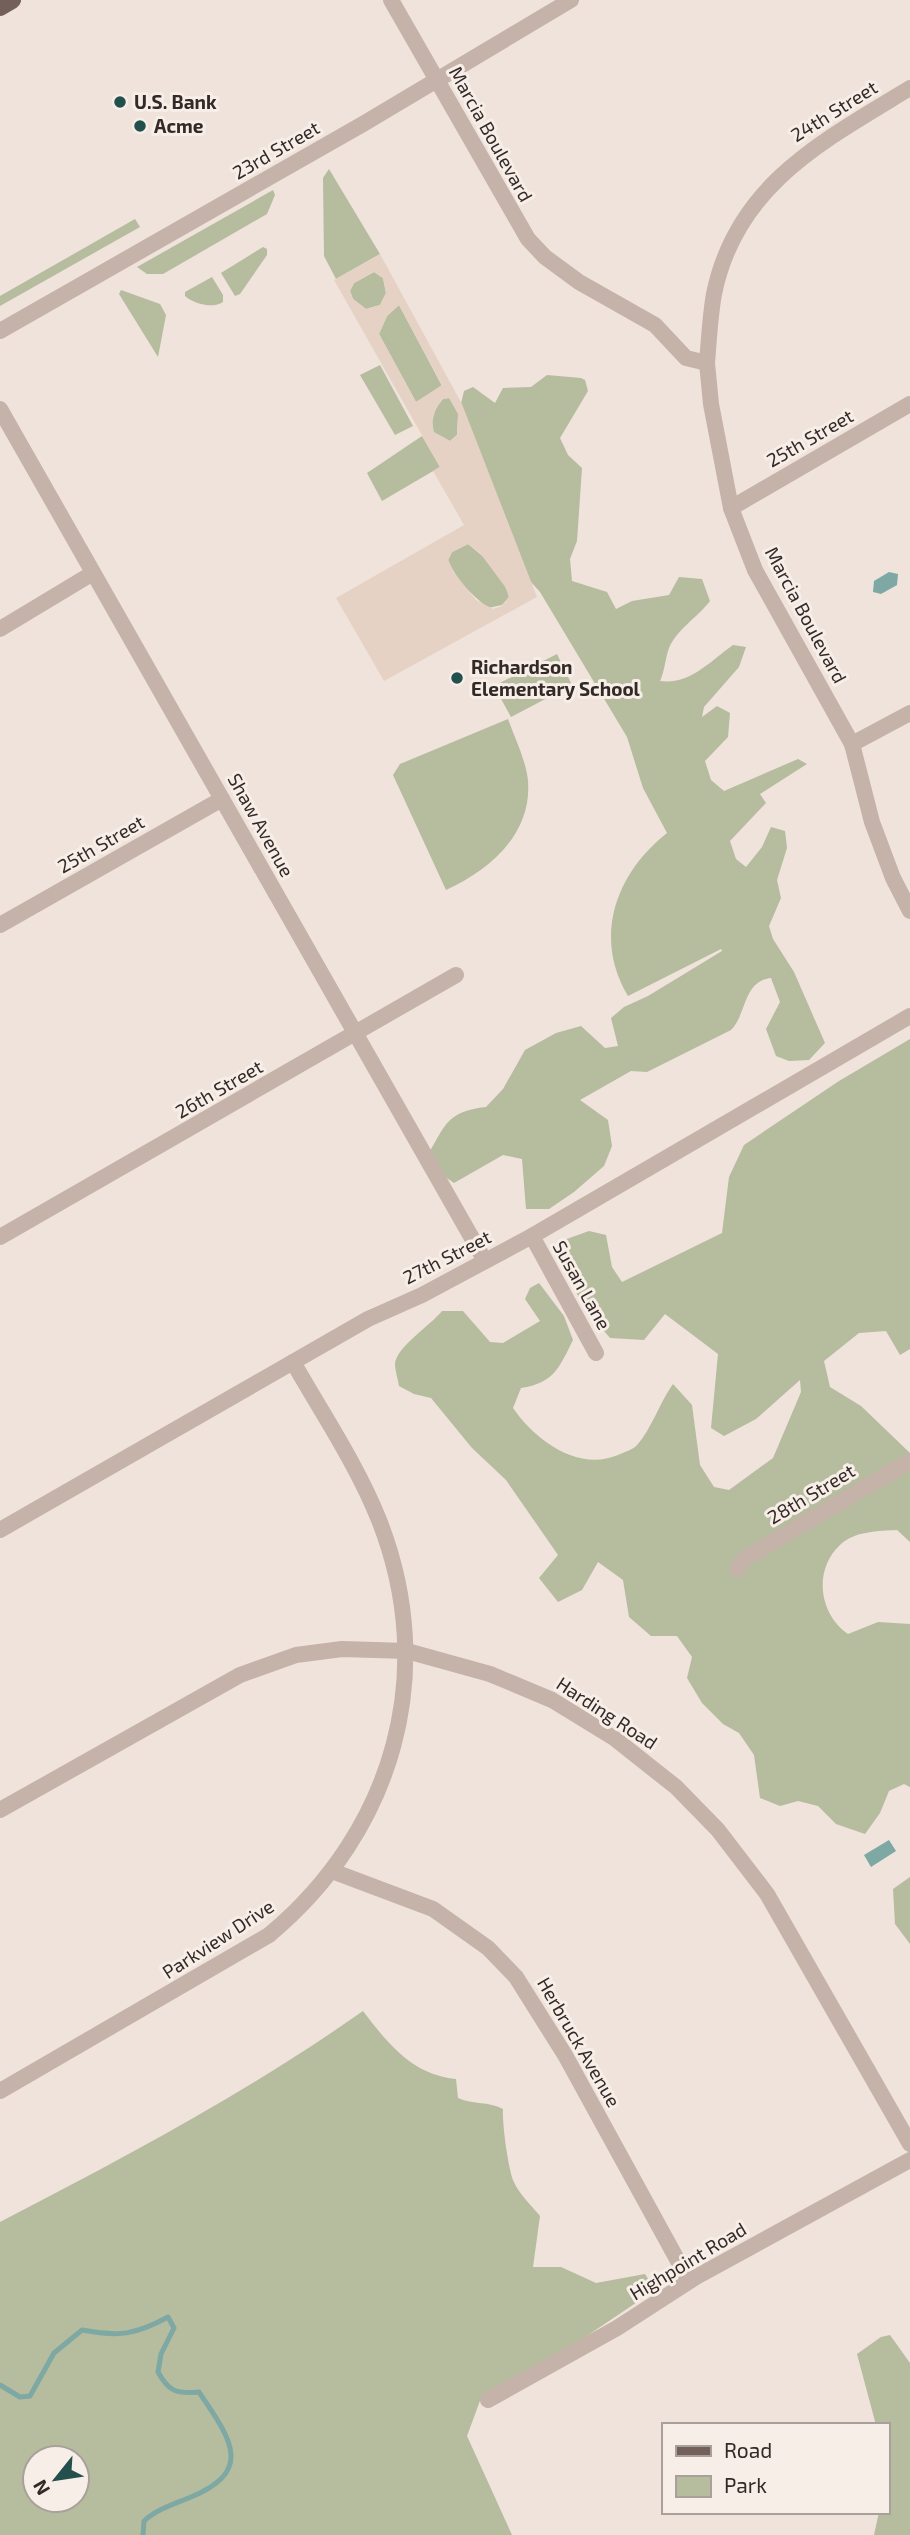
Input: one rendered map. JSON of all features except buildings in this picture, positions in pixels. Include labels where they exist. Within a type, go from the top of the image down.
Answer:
[{"type":"main road","points":[[0,7],[12,0]]},
{"type":"street","name":"Marcia Boulevard","points":[[391,0],[528,239],[579,282],[655,325],[687,358],[707,363],[711,404],[731,508],[755,570],[852,744],[872,822],[893,878],[910,911]]},
{"type":"street","name":"23rd Street","points":[[0,331],[570,0]]},
{"type":"street","name":"24th Street","points":[[707,363],[714,295],[719,274],[726,253],[751,208],[770,185],[815,146],[910,88]]},
{"type":"street","name":"25th Street","points":[[731,508],[910,404]]},
{"type":"street","name":"Shaw Avenue","points":[[0,410],[485,1261]]},
{"type":"street","points":[[0,628],[93,573]]},
{"type":"street","points":[[852,744],[910,713]]},
{"type":"street","name":"25th Street","points":[[0,925],[222,799]]},
{"type":"street","name":"26th Street","points":[[0,1237],[356,1035],[456,975]]},
{"type":"street","name":"27th Street","points":[[0,1530],[368,1319],[532,1236],[910,1016]]},
{"type":"street","name":"Susan Lane","points":[[532,1236],[596,1353]]},
{"type":"street","name":"Parkview Drive","points":[[0,2091],[257,1943],[292,1916],[332,1871],[368,1814],[381,1785],[400,1727],[407,1651],[396,1576],[378,1519],[293,1362]]},
{"type":"street","name":"28th Street","points":[[737,1569],[744,1559],[910,1461]]},
{"type":"street","name":"Harding Road","points":[[0,1810],[188,1702],[267,1663],[296,1655],[342,1649],[407,1651],[490,1674],[552,1700],[614,1738],[690,1801],[737,1853],[767,1894],[910,2144]]},
{"type":"street","name":"Herbruck Avenue","points":[[332,1871],[433,1909],[481,1942],[516,1976],[565,2055],[689,2281]]},
{"type":"street","name":"Highpoint Road","points":[[488,2400],[617,2328],[689,2281],[910,2160]]},
{"type":"green space","points":[[329,169],[380,254],[336,279],[324,256],[323,178]]},
{"type":"green space","points":[[273,190],[275,195],[267,214],[163,274],[147,274],[137,267]]},
{"type":"green space","points":[[135,219],[140,227],[0,306],[0,296]]},
{"type":"green space","points":[[263,247],[267,249],[267,255],[240,294],[235,296],[221,273]]},
{"type":"green space","points":[[374,272],[383,278],[386,293],[380,305],[366,309],[353,299],[350,291],[354,283]]},
{"type":"green space","points":[[212,277],[223,295],[223,302],[204,305],[185,296],[185,292]]},
{"type":"green space","points":[[121,290],[160,304],[166,315],[158,357],[119,294]]},
{"type":"green space","points":[[399,305],[442,386],[416,402],[379,334],[387,316]]},
{"type":"green space","points":[[380,365],[413,426],[395,435],[360,375]]},
{"type":"green space","points":[[547,375],[581,378],[585,380],[588,391],[560,438],[568,455],[582,468],[577,541],[570,559],[572,581],[607,592],[616,609],[632,601],[669,595],[679,577],[702,579],[710,601],[673,641],[660,681],[690,676],[733,645],[746,647],[739,667],[704,707],[702,717],[717,706],[730,713],[728,737],[705,761],[711,780],[724,791],[798,759],[807,764],[760,794],[766,803],[730,841],[736,859],[746,867],[762,847],[771,827],[785,831],[787,848],[777,880],[781,898],[769,926],[773,939],[794,972],[825,1043],[809,1060],[789,1061],[776,1056],[766,1029],[780,1002],[771,978],[762,980],[750,992],[731,1030],[647,1072],[631,1071],[580,1100],[608,1120],[612,1146],[604,1166],[549,1209],[526,1209],[522,1159],[503,1155],[454,1183],[437,1171],[429,1153],[445,1126],[456,1115],[486,1107],[503,1089],[525,1050],[556,1033],[581,1026],[605,1048],[618,1046],[611,1018],[624,1007],[648,996],[722,951],[721,949],[628,996],[617,974],[612,952],[611,930],[615,908],[634,868],[649,849],[667,833],[643,788],[627,737],[540,592],[513,562],[458,417],[457,435],[450,441],[433,432],[434,414],[443,399],[449,398],[459,412],[464,391],[473,387],[495,403],[503,388],[531,387]]},
{"type":"green space","points":[[422,436],[440,467],[382,501],[367,473]]},
{"type":"green space","points":[[468,544],[487,561],[503,581],[509,597],[502,605],[488,608],[465,587],[452,568],[448,560],[452,552]]},
{"type":"green space","points":[[557,654],[572,685],[511,717],[494,686]]},
{"type":"green space","points":[[508,719],[527,773],[527,800],[523,818],[505,848],[492,861],[446,890],[393,775],[400,764]]},
{"type":"green space","points":[[910,1039],[910,1349],[900,1355],[886,1331],[859,1333],[824,1361],[830,1387],[861,1406],[910,1453],[910,1542],[897,1530],[852,1537],[831,1555],[823,1579],[823,1591],[831,1615],[848,1634],[878,1622],[910,1624],[910,1787],[904,1784],[889,1791],[880,1813],[865,1834],[836,1824],[818,1806],[798,1801],[780,1806],[760,1798],[754,1755],[739,1733],[723,1724],[702,1703],[687,1678],[692,1657],[677,1636],[651,1636],[629,1617],[623,1580],[598,1562],[582,1590],[558,1602],[539,1578],[558,1555],[506,1480],[472,1448],[431,1398],[414,1394],[399,1386],[395,1364],[407,1343],[442,1311],[463,1311],[490,1342],[503,1343],[540,1321],[525,1299],[530,1288],[539,1283],[564,1316],[573,1340],[554,1373],[541,1382],[521,1388],[513,1408],[522,1420],[559,1450],[573,1456],[603,1459],[628,1451],[637,1445],[673,1384],[692,1405],[700,1465],[714,1487],[729,1490],[773,1458],[801,1392],[800,1380],[756,1419],[724,1436],[711,1428],[718,1354],[665,1314],[644,1340],[610,1338],[587,1311],[559,1263],[564,1240],[589,1231],[606,1235],[612,1267],[622,1282],[722,1233],[729,1177],[744,1145],[839,1081]]},
{"type":"green space","points":[[910,1877],[910,1944],[895,1924],[893,1889]]},
{"type":"green space","points":[[363,2011],[403,2056],[427,2071],[456,2079],[458,2098],[503,2109],[513,2180],[540,2216],[533,2267],[561,2267],[596,2283],[645,2274],[655,2290],[563,2352],[481,2398],[467,2436],[512,2535],[0,2535],[0,2222],[185,2122],[275,2069]]},
{"type":"green space","points":[[890,2335],[910,2363],[910,2535],[874,2535],[879,2514],[889,2514],[889,2423],[875,2423],[857,2354],[881,2337]]},
{"type":"shaded area","points":[[380,254],[462,404],[537,597],[384,681],[336,598],[464,525],[433,471],[440,467],[334,280]],"holes":[[[374,272],[383,278],[386,293],[380,305],[366,309],[353,299],[350,291],[354,283]],[[399,305],[442,385],[416,402],[379,334],[387,316]],[[449,398],[458,414],[457,435],[450,441],[434,432],[432,422],[436,408],[443,399]],[[468,544],[480,553],[506,588],[509,597],[502,606],[493,609],[476,600],[454,573],[448,560],[452,552]]]},
{"type":"water","points":[[889,572],[898,574],[897,585],[881,594],[873,592],[874,581]]},
{"type":"water","points":[[889,1840],[896,1851],[871,1867],[864,1855]]},
{"type":"waterway","points":[[0,2385],[20,2397],[30,2396],[54,2353],[82,2330],[126,2333],[146,2328],[168,2317],[174,2328],[161,2354],[158,2372],[174,2390],[185,2393],[199,2392],[227,2437],[231,2451],[230,2464],[224,2475],[211,2487],[160,2510],[144,2521],[143,2535]]},
{"type":"place","name":"U.S. Bank","points":[[120,102]]},
{"type":"place","name":"Acme","points":[[140,126]]},
{"type":"place","name":"Richardson Elementary School","points":[[457,678]]}]
